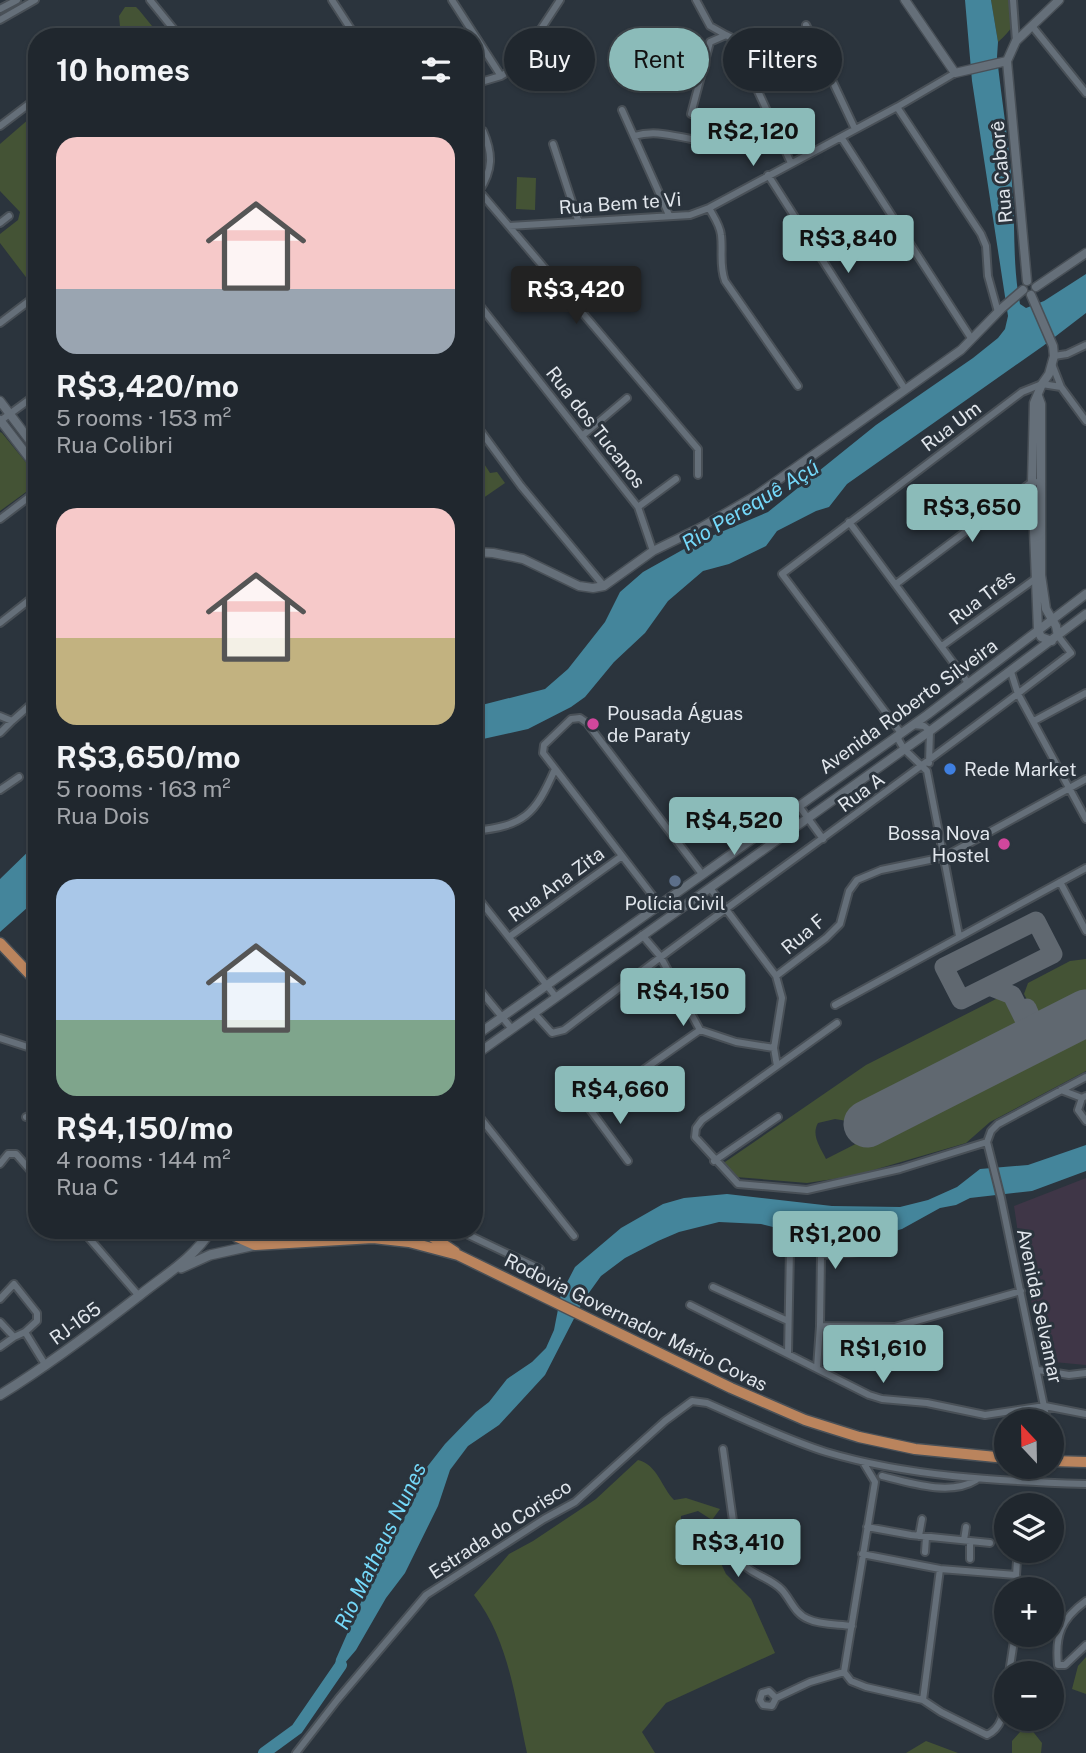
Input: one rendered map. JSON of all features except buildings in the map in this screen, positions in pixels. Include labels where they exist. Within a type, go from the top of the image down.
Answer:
[{"type":"highway","points":[[0,943],[28,973]]},
{"type":"highway","points":[[242,1239],[255,1245]]},
{"type":"highway","name":"Rodovia Governador Mário Covas","points":[[255,1245],[333,1239]]},
{"type":"highway","name":"Rodovia Governador Mário Covas","points":[[379,1239],[409,1242],[458,1255]]},
{"type":"highway","name":"Rodovia Governador Mário Covas","points":[[435,1239],[458,1255],[764,1403],[823,1426],[915,1449],[994,1457]]},
{"type":"highway","points":[[1064,1461],[1086,1462]]},
{"type":"main road","name":"RJ-165","points":[[0,1395],[46,1366],[139,1296],[193,1252],[204,1239]]},
{"type":"main road","name":"RJ-165","points":[[167,1274],[210,1255],[255,1245]]},
{"type":"street","points":[[0,9],[17,0]]},
{"type":"street","points":[[0,20],[35,0]]},
{"type":"street","points":[[150,0],[173,28]]},
{"type":"street","points":[[332,0],[350,28]]},
{"type":"street","points":[[452,0],[470,28]]},
{"type":"street","points":[[483,81],[516,68],[560,0]]},
{"type":"street","points":[[696,0],[710,26],[723,33]]},
{"type":"street","points":[[905,0],[955,73],[1007,61],[1016,41],[1059,0]]},
{"type":"street","points":[[1013,0],[1016,41]]},
{"type":"street","points":[[806,24],[855,130]]},
{"type":"street","points":[[1032,26],[1086,93]]},
{"type":"street","points":[[691,114],[710,42],[723,36]]},
{"type":"street","points":[[483,48],[501,76]]},
{"type":"street","name":"Rua Caborê","points":[[1007,61],[1027,281]]},
{"type":"street","name":"Rua Bem te Vi","points":[[509,226],[690,215],[709,208],[855,130],[955,73]]},
{"type":"street","points":[[758,91],[791,163]]},
{"type":"street","points":[[0,126],[28,105]]},
{"type":"street","points":[[897,107],[981,234],[986,246],[988,276],[1000,310]]},
{"type":"street","points":[[622,110],[669,215]]},
{"type":"street","points":[[723,132],[767,111]]},
{"type":"street","points":[[483,181],[489,174],[491,164],[491,149],[484,131]]},
{"type":"street","points":[[634,136],[646,132],[660,132],[691,139]]},
{"type":"street","points":[[841,137],[971,338]]},
{"type":"street","points":[[553,144],[578,220]]},
{"type":"street","points":[[768,176],[905,389]]},
{"type":"street","points":[[483,195],[698,449],[698,475]]},
{"type":"street","points":[[709,208],[719,225],[721,271],[725,281],[798,386]]},
{"type":"street","points":[[0,223],[9,216]]},
{"type":"street","points":[[1032,297],[1036,287],[1086,253]]},
{"type":"street","points":[[483,552],[523,559],[579,586],[604,586],[653,551],[731,512],[961,350],[1022,291],[1027,281],[1031,281],[1036,287]]},
{"type":"street","points":[[1022,291],[1032,297],[1053,346],[1053,360],[1061,387],[1086,421]]},
{"type":"street","points":[[0,323],[28,302]]},
{"type":"street","name":"Rua dos Tucanos","points":[[483,310],[638,506],[653,551]]},
{"type":"street","points":[[1039,576],[1046,609],[1058,629],[1055,638],[1044,640],[1038,630],[1037,482],[1041,404],[1038,396],[1053,360],[1086,345]]},
{"type":"street","points":[[1042,384],[1061,387]]},
{"type":"street","name":"Rua Um","points":[[901,733],[782,574],[1022,393],[1042,384]]},
{"type":"street","points":[[582,436],[627,398]]},
{"type":"street","points":[[0,401],[28,438]]},
{"type":"street","points":[[28,401],[0,421],[28,457]]},
{"type":"street","points":[[483,434],[521,486],[604,586]]},
{"type":"street","points":[[638,506],[676,479]]},
{"type":"street","points":[[896,584],[1037,482]]},
{"type":"street","points":[[0,519],[28,498]]},
{"type":"street","points":[[849,522],[969,684]]},
{"type":"street","name":"Rua Três","points":[[942,646],[1039,576]]},
{"type":"street","name":"Avenida Roberto Silveira","points":[[483,1031],[913,725],[1086,594]]},
{"type":"street","points":[[0,623],[28,601]]},
{"type":"street","name":"Avenida Roberto Silveira","points":[[483,1050],[930,731],[1086,614]]},
{"type":"street","name":"Rua A","points":[[534,1013],[552,1033],[558,1033],[660,956],[926,767],[1071,653],[1055,638]]},
{"type":"street","points":[[1011,672],[1018,694],[1086,819]]},
{"type":"street","points":[[1034,721],[1086,694]]},
{"type":"street","points":[[0,733],[28,707]]},
{"type":"street","points":[[0,716],[12,721]]},
{"type":"street","points":[[659,904],[543,753],[544,744],[571,719],[580,718],[587,723],[776,976],[782,998],[774,1048],[777,1066]]},
{"type":"street","points":[[913,725],[924,726],[930,731],[926,767],[959,936]]},
{"type":"street","points":[[901,733],[898,738],[904,749],[926,767]]},
{"type":"street","points":[[483,830],[501,829],[520,821],[537,805],[555,769]]},
{"type":"street","points":[[0,790],[19,777]]},
{"type":"street","name":"Rua F","points":[[776,976],[827,938],[839,923],[849,891],[857,880],[881,870],[944,857],[1086,779]]},
{"type":"street","points":[[799,806],[823,839]]},
{"type":"street","name":"Rua Ana Zita","points":[[509,937],[622,856]]},
{"type":"street","points":[[715,866],[725,869],[726,877]]},
{"type":"street","points":[[835,1005],[1086,868]]},
{"type":"street","points":[[1060,882],[1086,931]]},
{"type":"street","points":[[483,904],[556,996]]},
{"type":"street","points":[[642,935],[660,956],[700,1030],[736,1042],[774,1048]]},
{"type":"street","points":[[483,994],[512,1029]]},
{"type":"street","points":[[837,1023],[702,1120],[696,1128],[695,1137],[714,1161],[738,1184],[807,1191],[900,1170],[987,1142],[991,1131],[998,1124],[1086,1077]]},
{"type":"street","points":[[628,1161],[589,1108],[700,1030]]},
{"type":"street","points":[[0,1038],[28,1047]]},
{"type":"street","points":[[1061,1090],[1084,1097],[1078,1110],[1086,1121]]},
{"type":"street","points":[[714,1161],[778,1118]]},
{"type":"street","points":[[483,1121],[574,1236]]},
{"type":"street","name":"Avenida Selvamar","points":[[987,1142],[1045,1409]]},
{"type":"street","points":[[0,1164],[8,1154],[16,1154],[28,1168]]},
{"type":"street","points":[[90,1239],[139,1296]]},
{"type":"street","points":[[477,1239],[540,1269]]},
{"type":"street","points":[[788,1354],[790,1248]]},
{"type":"street","points":[[817,1368],[821,1255],[884,1250]]},
{"type":"street","points":[[0,1299],[14,1284],[37,1313],[37,1321],[25,1332],[0,1347]]},
{"type":"street","points":[[713,1287],[788,1321]]},
{"type":"street","points":[[820,1326],[895,1327],[1021,1291]]},
{"type":"street","points":[[690,1305],[882,1399],[927,1403],[985,1415],[1045,1406],[1086,1414]]},
{"type":"street","points":[[0,1322],[14,1337]]},
{"type":"street","points":[[25,1332],[46,1366]]},
{"type":"street","points":[[1038,1370],[1069,1375],[1086,1373]]},
{"type":"street","name":"Estrada do Corisco","points":[[296,1753],[345,1689],[426,1594],[575,1502],[689,1402],[696,1400],[707,1403],[811,1447],[863,1462],[978,1479],[1086,1484]]},
{"type":"street","points":[[723,1449],[738,1557],[742,1564],[780,1588],[799,1615],[810,1620],[852,1626]]},
{"type":"street","points":[[863,1462],[875,1482]]},
{"type":"street","points":[[892,1467],[875,1482],[844,1672],[851,1681],[866,1687],[923,1700],[987,1735],[995,1731]]},
{"type":"street","points":[[882,1476],[943,1487],[965,1487],[978,1479]]},
{"type":"street","points":[[922,1519],[925,1552]]},
{"type":"street","points":[[867,1527],[923,1537],[990,1543]]},
{"type":"street","points":[[966,1527],[970,1559]]},
{"type":"street","points":[[862,1554],[940,1569],[1016,1575],[1017,1563]]},
{"type":"street","points":[[923,1700],[940,1569]]},
{"type":"street","points":[[1086,1601],[1061,1627],[1056,1644],[1058,1665],[1065,1665],[1086,1645]]},
{"type":"street","points":[[776,1698],[810,1682],[844,1672]]},
{"type":"shaded area","points":[[1086,1178],[1086,1365],[1043,1361],[1024,1264],[1027,1253],[1020,1247],[1014,1206]]},
{"type":"green space","points":[[991,0],[1016,0],[1013,24],[998,42]]},
{"type":"green space","points":[[125,7],[136,7],[154,28],[120,28],[119,16]]},
{"type":"green space","points":[[28,120],[28,280],[0,243],[0,234],[18,220],[20,212],[0,191],[0,144]]},
{"type":"green space","points":[[517,177],[536,178],[535,210],[516,209]]},
{"type":"green space","points":[[0,432],[28,465],[28,491],[0,511]]},
{"type":"green space","points":[[483,462],[490,473],[497,472],[505,483],[483,498]]},
{"type":"green space","points":[[1086,959],[1086,1000],[1045,1021],[1036,1017],[1024,994],[1028,983],[1070,961]]},
{"type":"green space","points":[[1000,997],[1010,1000],[1022,1026],[1018,1035],[847,1121],[835,1119],[818,1123],[815,1132],[826,1159],[1086,1027],[1086,1071],[990,1122],[966,1143],[853,1176],[807,1183],[736,1177],[722,1164],[866,1065]]},
{"type":"green space","points":[[638,1460],[645,1462],[655,1471],[674,1500],[686,1498],[720,1509],[712,1520],[698,1511],[681,1516],[683,1540],[690,1554],[716,1553],[726,1574],[751,1599],[775,1653],[666,1703],[642,1732],[655,1753],[527,1753],[503,1651],[486,1612],[474,1595],[509,1554],[596,1499]]},
{"type":"green space","points":[[1086,1657],[1086,1694],[1072,1689],[1078,1666]]},
{"type":"green space","points":[[1021,1731],[1033,1731],[1042,1743],[1041,1753],[1012,1753],[1012,1741]]},
{"type":"green space","points":[[926,1741],[958,1753],[906,1753]]},
{"type":"water","points":[[965,0],[991,0],[1012,179],[1015,264],[1020,304],[1026,308],[1044,301],[1086,274],[1086,313],[847,484],[829,507],[777,531],[766,546],[729,564],[703,571],[668,601],[645,633],[614,662],[585,697],[571,707],[528,729],[483,739],[483,705],[545,689],[568,669],[605,622],[620,592],[643,572],[693,544],[768,512],[876,425],[973,358],[1005,329],[1008,316],[972,81]]},
{"type":"water","points":[[28,852],[28,907],[0,932],[0,879]]},
{"type":"water","points":[[1086,1145],[1086,1171],[1032,1191],[970,1198],[956,1205],[940,1208],[902,1229],[888,1233],[848,1238],[814,1231],[790,1238],[781,1229],[761,1224],[719,1222],[679,1232],[625,1258],[601,1276],[583,1301],[545,1375],[499,1425],[468,1446],[450,1470],[438,1506],[405,1573],[386,1598],[356,1650],[333,1677],[336,1659],[366,1591],[409,1509],[427,1467],[445,1444],[489,1402],[507,1379],[532,1362],[546,1348],[554,1330],[561,1294],[575,1267],[621,1228],[663,1204],[684,1198],[727,1194],[832,1206],[900,1207],[928,1200],[957,1187],[980,1169],[1028,1165]]},
{"type":"waterway","name":"Rio Matheus Nunes","points":[[264,1753],[297,1729],[341,1665]]},
{"type":"taxiway","points":[[1036,921],[1053,954],[961,1000],[944,967],[1036,921]]},
{"type":"taxiway","points":[[989,986],[1012,995],[1027,1025],[1021,1046]]},
{"type":"taxiway","points":[[1027,1008],[1033,1022],[1049,1032]]},
{"type":"runway","points":[[867,1124],[1086,1013]]},
{"type":"place","name":"Pousada Águas de Paraty","points":[[593,724]]},
{"type":"place","name":"Rede Market","points":[[950,769]]},
{"type":"place","name":"Bossa Nova Hostel","points":[[1004,844]]},
{"type":"place","name":"Polícia Civil","points":[[675,881]]},
{"type":"water label","name":"Rio Perequê Açú","points":[[750,505]]}]
